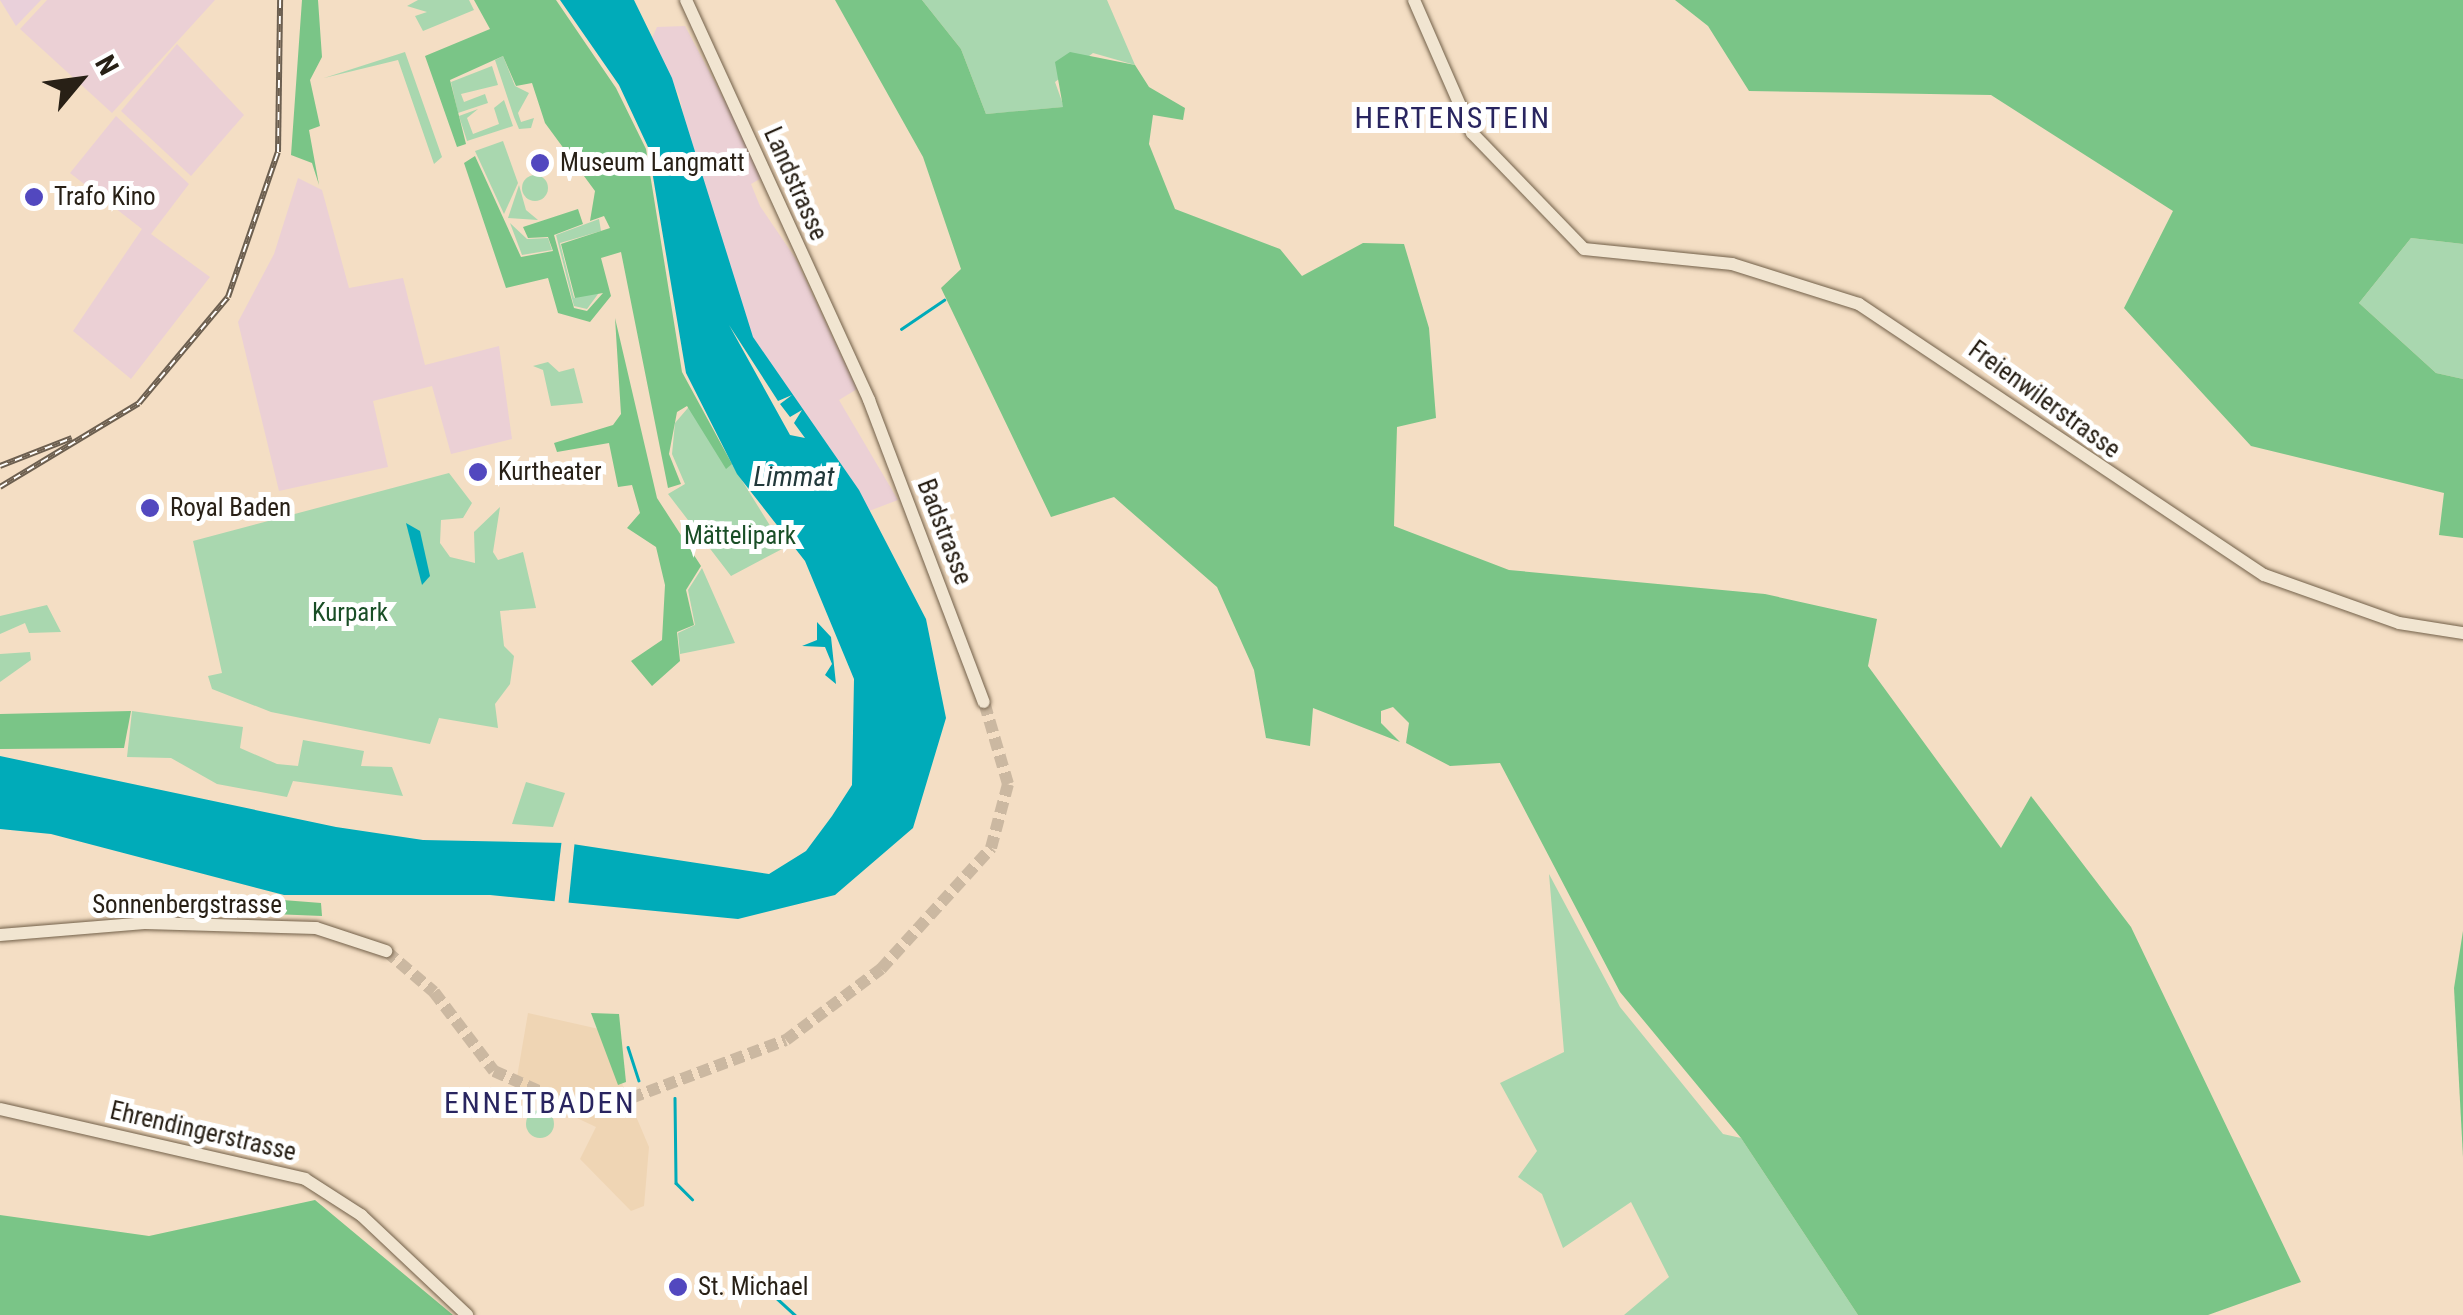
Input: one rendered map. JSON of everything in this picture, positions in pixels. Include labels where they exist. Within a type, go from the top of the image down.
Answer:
[{"type":"main road","name":"Landstrasse","points":[[686,0],[863,386]]},
{"type":"main road","name":"Freienwilerstrasse","points":[[1414,0],[1472,133],[1584,249],[1732,264],[1859,304],[2264,575],[2398,624],[2463,633]]},
{"type":"main road","name":"Badstrasse","points":[[863,386],[983,698]]},
{"type":"main road","name":"Sonnenbergstrasse","points":[[0,935],[207,925],[316,928],[372,943],[386,951]]},
{"type":"main road","name":"Ehrendingerstrasse","points":[[0,1109],[305,1180],[361,1215],[467,1315]]},
{"type":"shaded area","points":[[0,0],[41,0],[16,26]]},
{"type":"shaded area","points":[[47,0],[215,0],[112,113],[20,29]]},
{"type":"shaded area","points":[[685,26],[765,176],[751,184],[760,206],[796,259],[857,389],[839,400],[898,500],[869,511],[742,369],[679,95],[651,40],[657,27]]},
{"type":"shaded area","points":[[177,44],[244,115],[191,176],[121,111]]},
{"type":"shaded area","points":[[116,116],[189,184],[151,234],[210,277],[131,379],[73,331],[142,229],[70,173]]},
{"type":"shaded area","points":[[298,178],[322,190],[349,288],[403,278],[425,365],[499,346],[512,439],[451,454],[432,386],[373,401],[388,467],[279,491],[238,322],[274,254]]},
{"type":"shaded area","points":[[528,1013],[599,1029],[649,1147],[644,1206],[631,1211],[580,1159],[596,1127],[515,1089]]},
{"type":"green space","points":[[302,0],[318,0],[322,57],[310,80],[320,126],[309,130],[319,185],[312,163],[291,155]]},
{"type":"green space","points":[[418,0],[469,0],[474,10],[423,31],[415,16],[427,12],[407,6]]},
{"type":"green space","points":[[474,0],[556,0],[616,88],[646,149],[682,372],[732,464],[726,469],[687,406],[677,412],[669,454],[681,484],[668,488],[621,252],[601,258],[611,296],[590,322],[558,313],[548,278],[506,288],[464,163],[475,156],[521,257],[553,251],[548,237],[528,238],[523,227],[578,209],[583,224],[554,235],[574,308],[587,311],[603,293],[575,298],[561,244],[610,228],[604,216],[590,221],[595,191],[545,123],[532,83],[516,86],[503,56],[450,80],[466,144],[457,147],[425,56],[490,29]]},
{"type":"green space","points":[[835,0],[922,0],[961,49],[986,114],[1063,107],[1055,62],[1070,52],[1135,65],[1149,87],[1185,108],[1183,120],[1153,115],[1149,144],[1175,209],[1280,249],[1302,276],[1363,243],[1404,244],[1429,328],[1436,418],[1397,427],[1394,526],[1509,570],[1765,594],[1877,619],[1868,666],[2001,848],[2031,796],[2131,927],[2301,1282],[2208,1315],[1858,1315],[1741,1138],[1620,992],[1500,763],[1450,766],[1406,743],[1409,723],[1393,707],[1381,711],[1381,723],[1400,742],[1313,708],[1310,746],[1266,738],[1254,670],[1217,587],[1114,497],[1051,517],[941,288],[961,269],[923,157]]},
{"type":"green space","points":[[922,0],[1107,0],[1135,65],[1093,53],[1055,82],[1064,107],[986,114],[961,49]]},
{"type":"green space","points":[[1675,0],[2463,0],[2463,244],[2411,238],[2359,303],[2436,373],[2463,379],[2463,538],[2439,535],[2444,493],[2251,446],[2124,308],[2173,211],[1991,95],[1749,91],[1708,26]]},
{"type":"green space","points":[[405,52],[442,157],[434,164],[398,60],[324,78]]},
{"type":"green space","points":[[503,56],[515,86],[529,93],[518,113],[521,122],[534,118],[531,128],[519,129],[514,117],[495,60]]},
{"type":"green space","points":[[492,66],[498,85],[461,94],[464,102],[485,94],[488,103],[458,113],[451,82]]},
{"type":"green space","points":[[504,100],[513,126],[467,141],[459,116],[478,109],[467,118],[473,134],[499,124],[494,108]]},
{"type":"green space","points":[[503,141],[518,183],[504,214],[475,151]]},
{"type":"green space","points":[[535,175],[544,179],[548,188],[544,197],[535,201],[526,197],[522,188],[526,179]]},
{"type":"green space","points":[[519,185],[526,210],[538,220],[508,218]]},
{"type":"green space","points":[[599,219],[601,231],[560,243],[574,298],[601,290],[587,309],[574,306],[556,235]]},
{"type":"green space","points":[[510,223],[527,239],[548,238],[552,250],[522,255]]},
{"type":"green space","points":[[2411,238],[2463,244],[2463,379],[2436,373],[2359,303]]},
{"type":"green space","points":[[615,318],[657,498],[701,566],[686,590],[694,625],[677,632],[680,661],[652,686],[631,661],[662,640],[665,585],[656,547],[627,528],[640,513],[632,485],[618,487],[609,443],[557,452],[554,443],[613,425],[621,414]]},
{"type":"green space","points":[[548,362],[559,372],[574,368],[583,403],[551,406],[543,370],[533,366]]},
{"type":"green space","name":"Mättelipark","points":[[693,402],[784,548],[731,576],[668,494],[685,484],[672,454],[675,423]]},
{"type":"green space","name":"Kurpark","points":[[449,473],[472,503],[463,518],[441,520],[440,543],[450,557],[475,563],[474,532],[500,507],[493,552],[498,560],[523,552],[536,608],[500,611],[504,646],[514,656],[510,684],[495,704],[498,728],[439,718],[430,744],[271,712],[212,689],[208,676],[222,673],[193,541]]},
{"type":"green space","points":[[702,568],[735,643],[680,654],[678,633],[695,625],[688,590]]},
{"type":"green space","points":[[47,605],[61,632],[29,633],[25,623],[0,634],[0,616]]},
{"type":"green space","points":[[30,652],[31,660],[0,682],[0,654]]},
{"type":"green space","points":[[131,711],[124,748],[0,749],[0,714]]},
{"type":"green space","points":[[132,711],[243,727],[240,748],[277,764],[298,766],[303,740],[364,751],[361,766],[392,767],[403,796],[293,781],[287,797],[217,784],[171,758],[127,757]]},
{"type":"green space","points":[[526,782],[565,793],[553,827],[512,824]]},
{"type":"green space","points":[[1549,874],[1620,1007],[1723,1134],[1741,1138],[1858,1315],[1624,1315],[1669,1277],[1631,1202],[1563,1248],[1542,1194],[1518,1177],[1537,1151],[1500,1083],[1564,1052]]},
{"type":"green space","points":[[245,897],[321,903],[322,916],[247,913]]},
{"type":"green space","points":[[2463,931],[2463,1157],[2454,988]]},
{"type":"green space","points":[[591,1013],[619,1014],[626,1082],[618,1085]]},
{"type":"green space","points":[[540,1110],[550,1114],[554,1124],[550,1134],[540,1138],[530,1134],[526,1124],[530,1114]]},
{"type":"green space","points":[[315,1200],[453,1315],[0,1315],[0,1215],[149,1236]]},
{"type":"water","name":"Limmat","points":[[560,0],[634,0],[672,78],[753,337],[859,490],[926,619],[946,718],[913,828],[835,895],[738,919],[490,895],[284,895],[51,834],[0,829],[0,756],[336,827],[423,840],[566,843],[769,874],[806,851],[832,816],[852,785],[854,679],[805,561],[737,474],[686,373],[648,147],[619,85]]},
{"type":"water","points":[[406,523],[420,531],[430,576],[422,585]]},
{"type":"water","points":[[817,622],[831,637],[836,684],[825,675],[832,664],[825,647],[802,646],[817,640]]},
{"type":"pier","points":[[729,325],[778,401],[792,395],[780,404],[790,417],[802,410],[794,423],[805,438],[790,435]]},
{"type":"pier","points":[[562,838],[575,839],[568,908],[554,906]]},
{"type":"waterway","points":[[901,329],[944,300]]},
{"type":"waterway","points":[[628,1047],[639,1080]]},
{"type":"waterway","points":[[675,1098],[676,1183],[692,1199]]},
{"type":"waterway","points":[[756,1279],[795,1315]]},
{"type":"tunnel","points":[[386,951],[434,992],[494,1071],[559,1100],[631,1098],[786,1040],[881,969],[991,848],[1008,784],[984,702]]},
{"type":"railway","points":[[0,487],[139,403],[228,297],[278,152],[280,0]]},
{"type":"railway","points":[[0,466],[72,438]]},
{"type":"place","name":"Museum Langmatt","points":[[540,163]]},
{"type":"place","name":"Trafo Kino","points":[[34,197]]},
{"type":"place","name":"Kurtheater","points":[[478,472]]},
{"type":"place","name":"Royal Baden","points":[[150,508]]},
{"type":"place","name":"St. Michael","points":[[678,1287]]},
{"type":"district","name":"HERTENSTEIN","points":[[1453,118]]},
{"type":"district","name":"ENNETBADEN","points":[[540,1103]]}]
